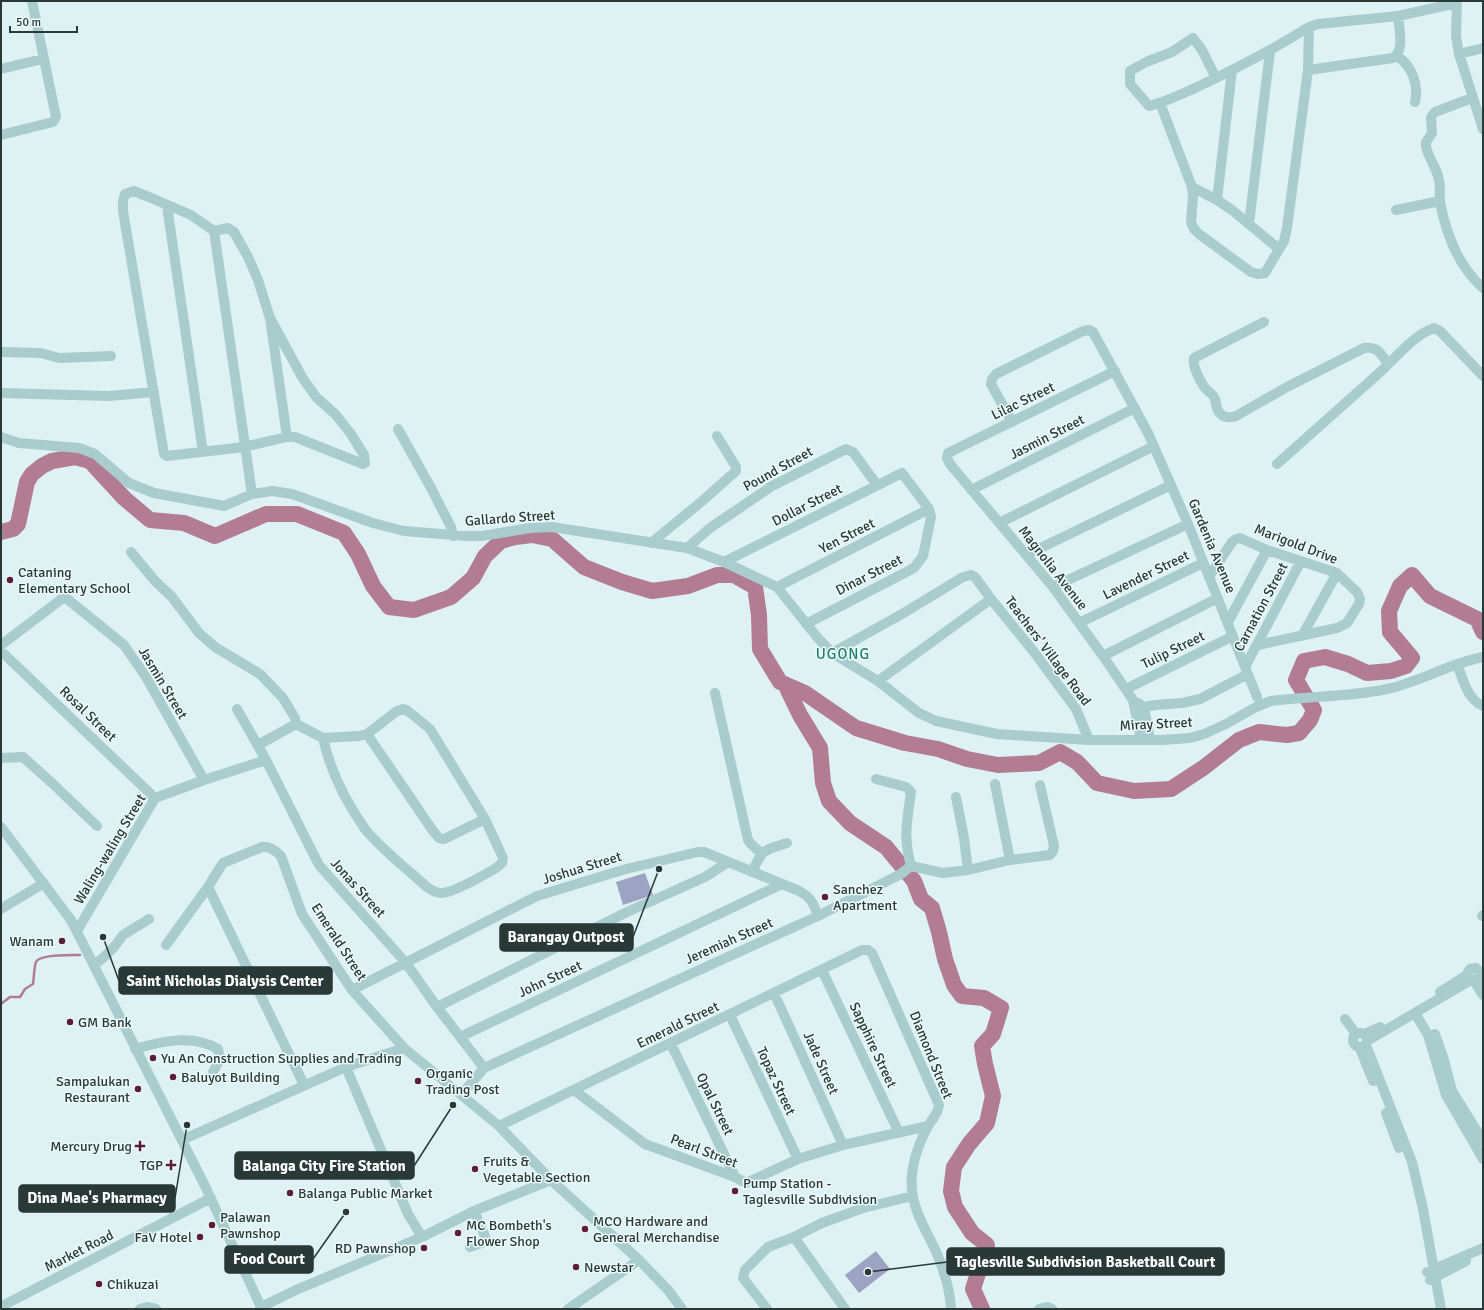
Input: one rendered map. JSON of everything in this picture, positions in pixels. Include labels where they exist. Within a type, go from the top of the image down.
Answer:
[{"type":"street","points":[[1,135],[53,122],[56,117],[32,1]]},
{"type":"street","points":[[1216,78],[1202,50],[1192,38],[1172,52],[1146,62],[1130,71],[1130,84],[1149,106],[1160,104],[1216,78],[1270,51],[1309,27],[1318,24],[1398,16],[1457,2],[1456,36],[1459,54],[1483,129]]},
{"type":"street","points":[[1308,70],[1393,58],[1397,56],[1400,48],[1398,16]]},
{"type":"street","points":[[1160,104],[1192,187],[1193,198],[1191,222],[1194,229],[1251,272],[1258,274],[1265,273],[1284,241],[1287,228],[1308,70],[1309,27]]},
{"type":"street","points":[[1459,54],[1483,48]]},
{"type":"street","points":[[1249,224],[1270,51]]},
{"type":"street","points":[[1397,56],[1408,66],[1414,77],[1416,88],[1415,102]]},
{"type":"street","points":[[1,69],[43,59]]},
{"type":"street","points":[[1217,200],[1232,70]]},
{"type":"street","points":[[1472,98],[1435,112],[1431,117],[1432,133],[1426,142],[1426,146],[1440,182],[1440,201],[1450,238],[1460,261],[1467,272],[1483,288]]},
{"type":"street","points":[[1192,187],[1217,200],[1279,249]]},
{"type":"street","points":[[270,318],[302,377],[316,397],[336,415],[351,434],[364,455],[365,464],[295,437],[287,437],[244,447],[169,456],[164,454],[123,211],[125,194],[134,191],[191,215],[214,231],[228,228],[234,232],[248,257],[258,280],[270,318],[287,437]]},
{"type":"street","points":[[1396,210],[1440,201]]},
{"type":"street","points":[[167,206],[203,452]]},
{"type":"street","points":[[214,231],[252,494]]},
{"type":"street","points":[[1264,322],[1194,358],[1193,361],[1195,368],[1203,386],[1214,396],[1219,412],[1223,415],[1228,417],[1236,416],[1287,387],[1364,348],[1371,347],[1378,350],[1388,364]]},
{"type":"street","points":[[1277,464],[1406,347],[1434,328],[1440,331],[1483,376]]},
{"type":"street","name":"Gardenia Avenue","points":[[1012,422],[991,384],[992,379],[996,374],[1083,331],[1089,330],[1093,332],[1154,446],[1188,524],[1257,696]]},
{"type":"street","points":[[1,352],[42,353],[59,358],[111,356]]},
{"type":"street","name":"Lilac Street","points":[[947,458],[948,453],[1115,371]]},
{"type":"street","points":[[1,393],[109,396],[154,392]]},
{"type":"street","name":"Jasmin Street","points":[[971,490],[1135,408]]},
{"type":"street","points":[[398,428],[451,527],[453,536]]},
{"type":"street","name":"Gallardo Street","points":[[1,436],[19,443],[79,448],[95,454],[129,483],[154,493],[170,497],[224,506],[252,494],[272,491],[292,494],[373,523],[404,531],[453,536],[482,536],[530,528],[552,527],[687,548],[724,562],[777,587],[806,624],[832,653],[878,681]]},
{"type":"street","points":[[651,543],[736,471],[736,467],[717,436]]},
{"type":"street","points":[[999,523],[1154,446]]},
{"type":"street","name":"Pound Street","points":[[687,548],[710,528],[772,486],[846,449],[853,452],[877,485]]},
{"type":"street","name":"Magnolia Avenue","points":[[947,458],[971,490],[1053,587],[1138,705],[1146,739]]},
{"type":"street","name":"Dollar Street","points":[[724,562],[902,473],[929,510]]},
{"type":"street","points":[[1026,555],[1171,485]]},
{"type":"street","name":"Yen Street","points":[[777,587],[929,510]]},
{"type":"street","name":"Dinar Street","points":[[806,624],[914,568],[923,556],[925,549],[931,517],[929,510]]},
{"type":"street","points":[[1053,587],[1188,524]]},
{"type":"street","name":"Marigold Drive","points":[[1209,577],[1232,542],[1240,538],[1267,550],[1337,573],[1357,592],[1360,599],[1359,604],[1347,623],[1337,628],[1258,645]]},
{"type":"street","points":[[1228,622],[1267,550]]},
{"type":"street","points":[[131,552],[155,581],[172,597],[199,633],[215,647],[260,674],[284,698],[295,718],[296,724]]},
{"type":"street","name":"Carnation Street","points":[[1246,670],[1301,561]]},
{"type":"street","name":"Lavender Street","points":[[1079,623],[1203,563]]},
{"type":"street","points":[[1302,636],[1337,573]]},
{"type":"street","points":[[832,653],[902,614],[963,577],[971,575],[975,577],[991,598]]},
{"type":"street","name":"Jasmin Street","points":[[1,645],[65,597],[124,645],[146,677],[204,780]]},
{"type":"street","name":"Teachers' Village Road","points":[[878,681],[991,598],[1076,708],[1089,740]]},
{"type":"street","points":[[1103,656],[1218,598]]},
{"type":"street","name":"Tulip Street","points":[[1126,689],[1233,636]]},
{"type":"street","name":"Rosal Street","points":[[1,651],[155,798]]},
{"type":"street","name":"Miray Street","points":[[878,681],[919,713],[936,721],[997,734],[1089,740],[1190,738],[1214,730],[1262,704],[1296,698],[1386,689],[1405,684],[1457,664],[1483,657]]},
{"type":"street","points":[[1457,664],[1467,690],[1473,699],[1483,706]]},
{"type":"street","points":[[1138,705],[1190,702],[1200,699],[1246,670]]},
{"type":"street","points":[[715,693],[748,840],[761,853]]},
{"type":"street","name":"Jonas Street","points":[[237,709],[266,760],[319,865],[406,962],[437,1007],[484,1068]]},
{"type":"street","points":[[296,724],[323,738],[333,738],[367,734],[397,711],[402,709],[408,712],[430,729],[485,819],[503,858],[502,863],[496,868],[450,892],[440,893],[431,890],[394,857],[366,829],[342,791],[327,757],[323,738]]},
{"type":"street","points":[[258,745],[296,724]]},
{"type":"street","points":[[367,734],[439,838],[444,838],[485,819]]},
{"type":"street","points":[[1,758],[23,758],[52,782],[97,826]]},
{"type":"street","name":"Waling-waling Street","points":[[77,931],[155,798],[266,760]]},
{"type":"street","points":[[876,779],[906,787],[910,790],[906,833],[906,870],[938,873],[968,870],[1010,860],[1050,854],[1053,851],[1054,846],[1040,785]]},
{"type":"street","points":[[995,784],[1010,860]]},
{"type":"street","points":[[956,797],[964,838],[968,870]]},
{"type":"street","points":[[1,827],[44,883],[71,920],[77,931],[211,1198],[261,1308],[296,1290],[422,1237],[474,1211],[551,1180]]},
{"type":"street","points":[[752,872],[761,853],[787,843]]},
{"type":"street","name":"Emerald Street","points":[[166,945],[208,887],[220,866],[228,860],[265,846],[279,854],[302,914],[352,990],[404,1048],[499,1126],[551,1180],[639,1260],[668,1290],[682,1309]]},
{"type":"street","name":"Joshua Street","points":[[352,990],[537,896],[626,869],[701,852],[798,890],[811,898],[818,916]]},
{"type":"street","points":[[437,1007],[627,912],[705,877],[728,862]]},
{"type":"street","name":"Jeremiah Street","points":[[461,1095],[484,1068],[818,916],[906,870]]},
{"type":"street","points":[[1,909],[44,883]]},
{"type":"street","name":"John Street","points":[[460,1037],[782,884]]},
{"type":"street","points":[[208,887],[304,1085]]},
{"type":"street","points":[[94,965],[114,947],[123,934],[149,919]]},
{"type":"street","name":"Emerald Street","points":[[499,1126],[671,1044],[862,950],[868,950]]},
{"type":"street","name":"Diamond Street","points":[[868,950],[872,953],[938,1104],[938,1112],[928,1126],[914,1161],[912,1177],[913,1196],[922,1222],[942,1266],[949,1291],[951,1309]]},
{"type":"street","name":"Sapphire Street","points":[[822,970],[899,1132]]},
{"type":"street","points":[[1363,1040],[1381,1027],[1439,996],[1475,979],[1483,995]]},
{"type":"street","name":"Jade Street","points":[[774,993],[843,1145]]},
{"type":"street","points":[[1363,1040],[1417,1012],[1439,996]]},
{"type":"street","points":[[1417,1012],[1431,1033],[1449,1093],[1467,1122],[1483,1141]]},
{"type":"street","name":"Topaz Street","points":[[730,1015],[798,1159]]},
{"type":"street","points":[[1345,1019],[1363,1040],[1370,1063],[1408,1164],[1431,1275],[1434,1309]]},
{"type":"street","points":[[135,1049],[157,1043],[178,1040],[212,1046],[218,1049],[220,1059],[212,1072]]},
{"type":"street","name":"Opal Street","points":[[671,1044],[735,1177]]},
{"type":"street","points":[[182,1140],[346,1067],[404,1048]]},
{"type":"street","points":[[346,1067],[408,1214],[422,1237]]},
{"type":"street","name":"Pearl Street","points":[[574,1090],[645,1144],[735,1177],[746,1183],[798,1159],[843,1145],[928,1126]]},
{"type":"street","points":[[1467,1122],[1483,1159]]},
{"type":"street","points":[[767,1309],[743,1278],[745,1270],[768,1247],[794,1237],[822,1223],[863,1208],[913,1196]]},
{"type":"street","name":"Market Road","points":[[2,1307],[211,1198]]},
{"type":"street","points":[[470,1247],[487,1241],[474,1211]]},
{"type":"street","points":[[794,1237],[845,1309]]},
{"type":"street","points":[[1431,1275],[1460,1264],[1481,1252]]},
{"type":"street","points":[[568,1309],[639,1260]]},
{"type":"street","points":[[1431,1275],[1441,1309]]},
{"type":"street","points":[[140,1309],[146,1307],[156,1309]]},
{"type":"street","points":[[1039,1309],[1047,1307],[1052,1309]]},
{"type":"shaded area","points":[[645,873],[653,895],[623,905],[616,882]]},
{"type":"shaded area","points":[[876,1251],[890,1269],[859,1293],[845,1275]]},
{"type":"waterway","points":[[1,532],[13,529],[18,524],[27,482],[32,474],[42,466],[52,461],[75,457],[90,461],[124,498],[150,520],[184,523],[215,536],[266,514],[297,514],[344,533],[358,554],[373,586],[389,607],[414,610],[451,597],[473,578],[485,556],[501,541],[515,537],[532,535],[552,539],[584,567],[622,582],[652,591],[688,586],[717,575],[734,575],[755,587],[759,615],[760,649],[780,682],[805,693],[856,728],[905,743],[938,749],[967,759],[998,765],[1039,763],[1060,752],[1077,762],[1097,783],[1134,791],[1171,789],[1203,768],[1239,740],[1259,732],[1287,735],[1299,733],[1310,720],[1314,710],[1296,680],[1304,661],[1325,657],[1348,664],[1367,673],[1391,671],[1406,666],[1412,658],[1390,632],[1389,611],[1400,586],[1412,575],[1430,596],[1477,619],[1483,632]]},
{"type":"waterway","points":[[785,684],[800,715],[820,748],[823,783],[829,801],[850,823],[886,847],[914,881],[921,899],[932,908],[945,959],[954,985],[962,996],[984,998],[1001,1008],[993,1034],[982,1046],[993,1096],[987,1123],[969,1144],[954,1167],[951,1191],[955,1207],[972,1233],[987,1245],[973,1289],[982,1309]]},
{"type":"waterway","points":[[1,1004],[10,997],[20,997],[25,989],[33,984],[35,964],[38,959],[49,956],[80,955]]},
{"type":"place","name":"Cataning Elementary School","points":[[10,580]]},
{"type":"place","name":"Barangay Outpost","points":[[659,869]]},
{"type":"place","name":"Sanchez Apartment","points":[[825,897]]},
{"type":"place","name":"Saint Nicholas Dialysis Center","points":[[103,937]]},
{"type":"place","name":"Wanam","points":[[62,941]]},
{"type":"place","name":"GM Bank","points":[[70,1022]]},
{"type":"place","name":"Yu An Construction Supplies and Trading","points":[[153,1058]]},
{"type":"place","name":"Baluyot Building","points":[[173,1077]]},
{"type":"place","name":"Organic Trading Post","points":[[418,1081]]},
{"type":"place","name":"Sampalukan Restaurant","points":[[138,1089]]},
{"type":"place","name":"Balanga City Fire Station","points":[[453,1105]]},
{"type":"place","name":"Dina Mae's Pharmacy","points":[[187,1125]]},
{"type":"place","name":"Mercury Drug","points":[[140,1146]]},
{"type":"place","name":"TGP","points":[[171,1165]]},
{"type":"place","name":"Fruits & Vegetable Section","points":[[475,1169]]},
{"type":"place","name":"Pump Station - Taglesville Subdivision","points":[[735,1191]]},
{"type":"place","name":"Balanga Public Market","points":[[290,1193]]},
{"type":"place","name":"Food Court","points":[[346,1212]]},
{"type":"place","name":"Palawan Pawnshop","points":[[212,1225]]},
{"type":"place","name":"MCO Hardware and General Merchandise","points":[[585,1229]]},
{"type":"place","name":"MC Bombeth's Flower Shop","points":[[458,1233]]},
{"type":"place","name":"FaV Hotel","points":[[200,1237]]},
{"type":"place","name":"RD Pawnshop","points":[[424,1248]]},
{"type":"place","name":"Newstar","points":[[576,1267]]},
{"type":"place","name":"Taglesville Subdivision Basketball Court","points":[[868,1272]]},
{"type":"place","name":"Chikuzai","points":[[99,1284]]},
{"type":"district","name":"UGONG","points":[[843,654]]}]
